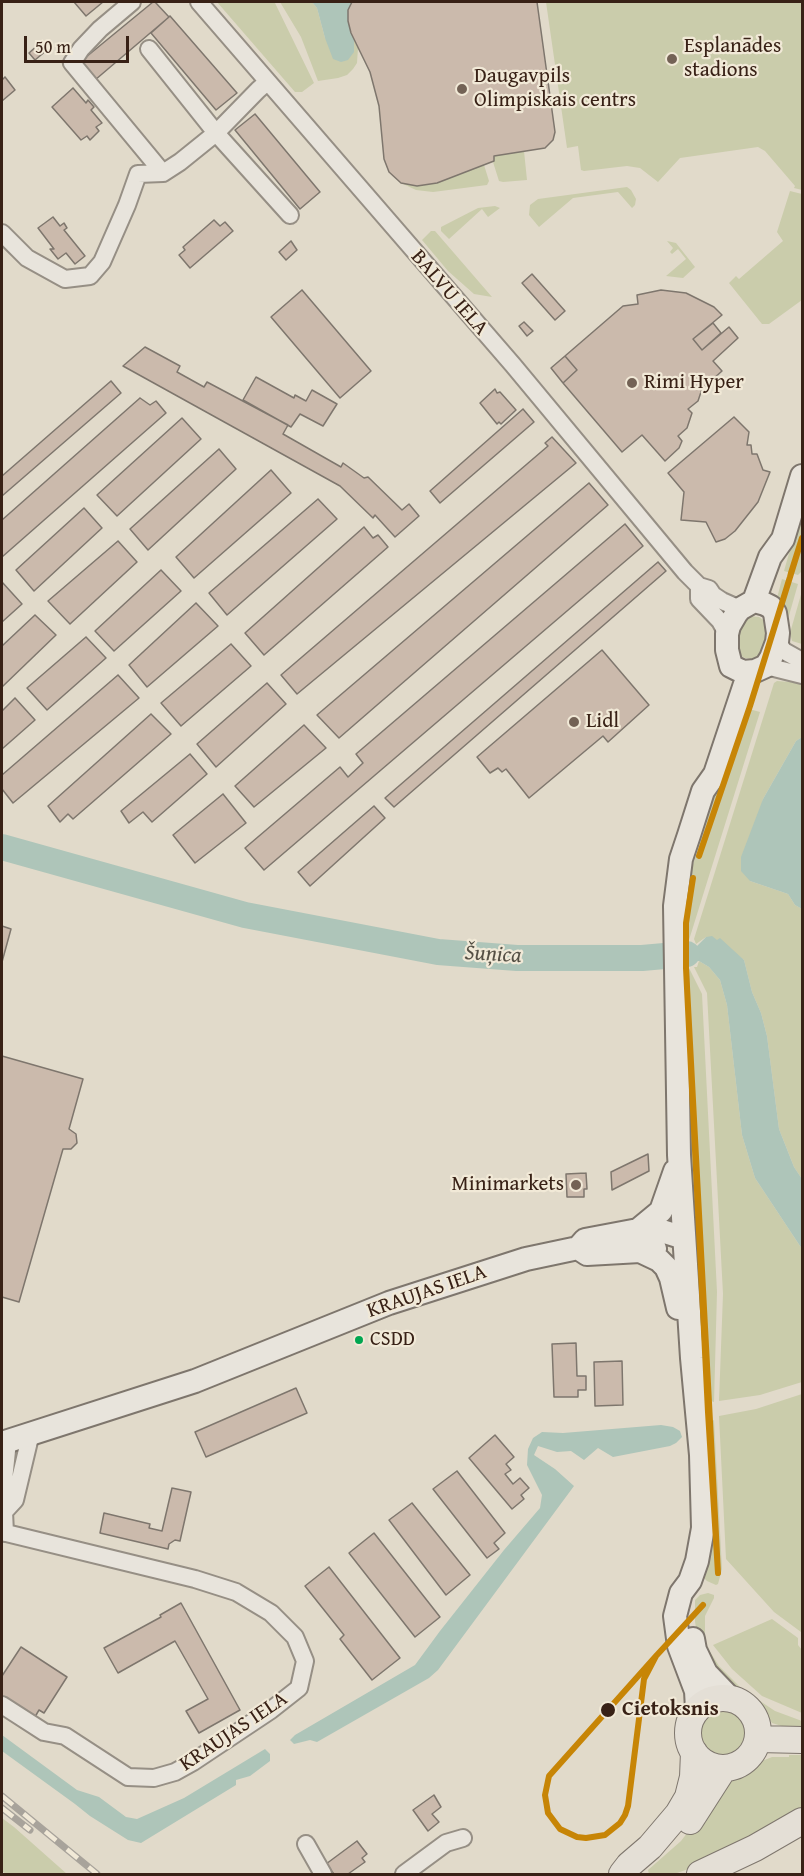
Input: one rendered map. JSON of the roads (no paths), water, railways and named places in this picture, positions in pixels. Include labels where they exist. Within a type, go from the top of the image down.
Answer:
[{"type":"main road","points":[[730,1698],[738,1701],[752,1713],[759,1730],[758,1739],[752,1754],[746,1760],[724,1768],[712,1766],[702,1761],[690,1746],[688,1730],[697,1709],[711,1700],[730,1698]]},
{"type":"main road","points":[[758,1739],[802,1740]]},
{"type":"main road","points":[[622,1875],[678,1814],[688,1797],[693,1777],[694,1752]]},
{"type":"main road","points":[[630,1875],[661,1854],[676,1838],[695,1816],[724,1768]]},
{"type":"main road","points":[[700,1875],[802,1821]]},
{"type":"street","points":[[132,2],[100,29],[81,49],[72,63],[163,173]]},
{"type":"street","name":"BALVU IELA","points":[[199,2],[527,382],[665,549],[699,586],[709,589],[722,601],[755,606]]},
{"type":"street","points":[[149,49],[216,133],[290,215]]},
{"type":"street","points":[[2,233],[27,258],[65,279],[90,276],[102,262],[138,174],[163,173],[180,162],[216,133],[267,82]]},
{"type":"street","points":[[802,476],[783,539],[770,557],[755,606],[732,620],[727,634],[727,650],[749,668],[802,675]]},
{"type":"street","name":"BALVU IELA","points":[[699,586],[699,599],[720,621],[727,634]]},
{"type":"street","points":[[697,1709],[696,1691],[679,1646],[675,1616],[681,1593],[690,1581],[698,1561],[703,1528],[698,1414],[692,1358],[679,1155],[675,906],[681,859],[704,791],[702,770],[725,698],[749,668],[771,658],[777,642],[775,613],[755,606]]},
{"type":"street","points":[[777,642],[784,651],[802,662]]},
{"type":"street","points":[[679,1155],[661,1211],[639,1240],[666,1267],[671,1278],[692,1358]]},
{"type":"street","name":"KRAUJAS IELA","points":[[2,1705],[44,1732],[65,1736],[128,1777],[154,1778],[175,1772],[271,1710],[299,1688],[305,1661],[295,1637],[271,1613],[236,1592],[195,1579],[3,1533],[2,1490],[5,1442],[195,1381],[400,1299],[526,1259],[578,1248],[587,1254],[639,1240],[668,1246],[684,1238]]},
{"type":"street","points":[[3,1513],[15,1500],[31,1433]]},
{"type":"street","points":[[690,1581],[689,1620],[696,1650],[706,1673],[730,1698]]},
{"type":"street","points":[[404,1875],[446,1843],[463,1838]]},
{"type":"street","points":[[306,1844],[324,1875]]},
{"type":"waterway","name":"Šuņica","points":[[2,847],[245,915],[438,952],[517,958],[642,958],[687,954]]},
{"type":"railway","points":[[2,1796],[97,1874]]},
{"type":"railway","points":[[2,1808],[30,1830]]},
{"type":"place","name":"Esplanādes stadions","points":[[672,59]]},
{"type":"place","name":"Daugavpils Olimpiskais centrs","points":[[462,89]]},
{"type":"place","name":"Rimi Hyper","points":[[632,383]]},
{"type":"place","name":"Lidl","points":[[574,722]]},
{"type":"place","name":"Minimarkets","points":[[576,1185]]},
{"type":"place","name":"CSDD","points":[[359,1340]]},
{"type":"place","name":"Cietoksnis","points":[[608,1710]]}]
